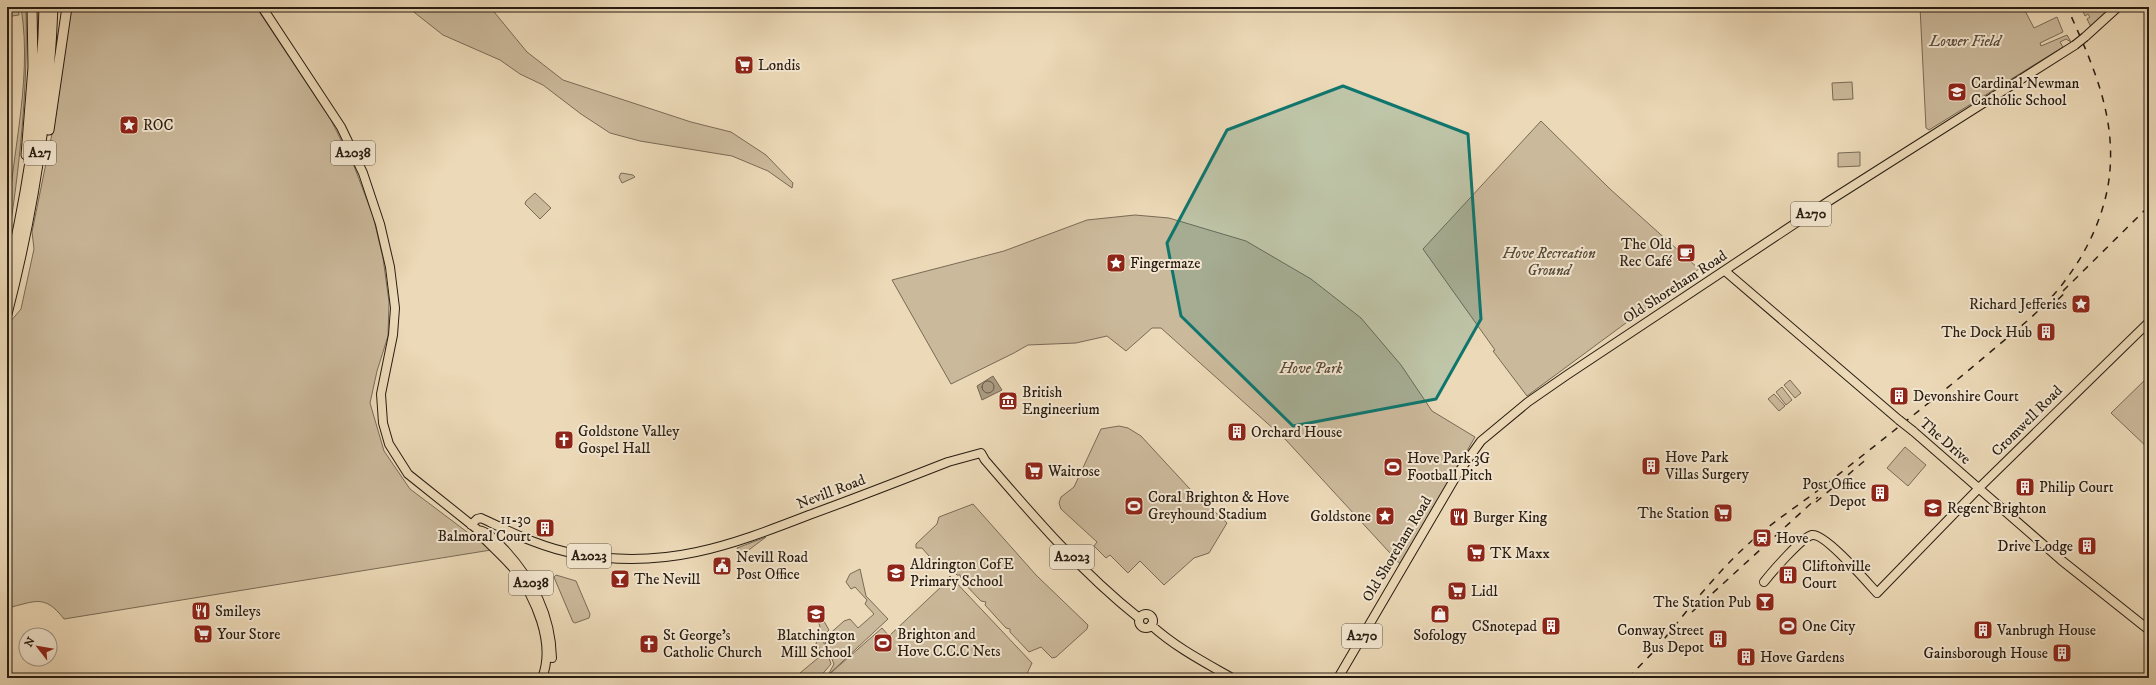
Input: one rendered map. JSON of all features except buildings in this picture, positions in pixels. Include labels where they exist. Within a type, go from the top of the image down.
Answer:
[{"type":"highway","name":"A27","points":[[22,208],[33,67],[32,7]]},
{"type":"highway","name":"A27","points":[[7,279],[22,208],[38,106],[43,56],[44,7]]},
{"type":"highway","name":"A27","points":[[37,175],[51,57],[53,7]]},
{"type":"highway","name":"A27","points":[[7,314],[37,175],[47,140],[67,7]]},
{"type":"main road","name":"A2038","points":[[262,7],[341,127],[363,172],[380,224],[390,267],[395,303],[393,335],[381,394],[383,423],[389,444],[408,474],[475,527],[480,534],[514,568],[533,593],[550,655],[547,678]]},
{"type":"main road","name":"Old Shoreham Road","points":[[1338,678],[1458,473],[1481,441],[1528,402],[1560,379],[1905,152],[2075,45],[2118,7]]},
{"type":"main road","name":"The Drive","points":[[1725,271],[1913,431],[1978,490],[2061,560],[2149,630]]},
{"type":"main road","name":"Cromwell Road","points":[[1764,582],[1773,569],[1798,545],[1812,535],[1821,537],[1828,542],[1877,593],[1978,490],[2149,322]]},
{"type":"main road","name":"Nevill Road","points":[[475,527],[477,519],[481,518],[529,541],[578,554],[619,559],[671,557],[702,552],[728,545],[948,462],[969,456],[990,466],[1087,574],[1139,618],[1139,624],[1142,627],[1147,628],[1151,625],[1166,638],[1197,659],[1232,678]]},
{"type":"main road","name":"A2038","points":[[542,678],[550,655]]},
{"type":"highlighted area","points":[[1343,86],[1468,134],[1481,319],[1436,399],[1293,426],[1181,316],[1167,243],[1227,130]]},
{"type":"green space","points":[[7,7],[18,7],[19,15],[12,16],[7,11]]},
{"type":"green space","points":[[21,7],[26,7],[26,67],[16,187],[7,247],[8,217],[19,127],[24,67],[24,37]]},
{"type":"green space","points":[[35,7],[40,7],[37,72]]},
{"type":"green space","points":[[71,7],[256,7],[331,120],[354,166],[373,216],[383,258],[389,302],[388,336],[377,371],[370,403],[384,451],[410,489],[491,550],[64,619],[51,605],[45,603],[32,602],[7,608],[7,334],[10,322],[21,309],[34,249],[32,232],[56,114]]},
{"type":"green space","points":[[401,7],[490,7],[527,52],[563,80],[691,122],[731,132],[766,155],[793,183],[792,188],[768,171],[732,156],[640,141],[610,133],[581,114],[543,85],[520,74],[500,60],[443,35],[410,9]]},
{"type":"green space","name":"Cardinal Newman Catholic School","points":[[1920,7],[2023,7],[2034,28],[2057,17],[2063,32],[2040,43],[2041,46],[2067,35],[2071,42],[2066,39],[2060,42],[2063,47],[1929,130],[1926,128]]},
{"type":"green space","points":[[2081,7],[2112,7],[2091,27],[2087,19],[2090,17],[2088,14],[2085,16]]},
{"type":"green space","points":[[1852,82],[1853,99],[1833,100],[1832,83]]},
{"type":"green space","name":"Hove Recreation Ground","points":[[1541,121],[1610,189],[1699,269],[1527,396],[1493,351],[1495,350],[1423,249]]},
{"type":"green space","points":[[1860,152],[1860,166],[1838,167],[1838,153]]},
{"type":"green space","points":[[621,173],[633,175],[635,177],[622,183],[619,177]]},
{"type":"green space","points":[[535,193],[551,208],[540,219],[525,204],[526,201]]},
{"type":"green space","name":"Hove Park","points":[[1135,215],[1169,218],[1246,241],[1311,279],[1361,318],[1401,365],[1432,411],[1475,437],[1401,565],[1286,440],[1161,328],[1152,328],[1126,351],[1107,336],[1076,343],[1028,345],[951,384],[892,280],[1004,251],[1087,220]]},
{"type":"green space","points":[[2149,376],[2149,449],[2111,413]]},
{"type":"green space","points":[[1790,380],[1801,393],[1795,398],[1784,385]]},
{"type":"green space","points":[[1782,387],[1792,400],[1786,405],[1776,392]]},
{"type":"green space","points":[[1774,394],[1785,406],[1779,411],[1768,399]]},
{"type":"green space","name":"Coral Brighton & Hove Greyhound Stadium","points":[[1119,426],[1128,428],[1141,436],[1189,488],[1227,523],[1209,553],[1194,558],[1164,585],[1140,561],[1128,573],[1110,555],[1106,558],[1094,546],[1097,542],[1061,509],[1059,503],[1061,497],[1074,487],[1101,429]]},
{"type":"green space","points":[[1905,447],[1926,465],[1908,486],[1887,468]]},
{"type":"green space","points":[[973,504],[1036,575],[1088,625],[1087,629],[1056,657],[1052,658],[1041,647],[1029,652],[1010,632],[1010,629],[1006,628],[985,605],[986,602],[981,601],[962,581],[960,575],[957,575],[946,564],[936,564],[922,548],[916,548],[916,544],[937,524],[939,517]]},
{"type":"green space","points":[[766,537],[742,555],[737,548]]},
{"type":"green space","points":[[860,569],[866,596],[888,619],[828,675],[834,664],[825,642],[826,637],[844,621],[850,619],[858,628],[874,614],[865,604],[867,600],[855,587],[851,589],[846,582],[850,574]]},
{"type":"green space","points":[[556,575],[576,581],[590,614],[589,618],[575,623],[573,622],[554,577]]},
{"type":"green space","points":[[950,576],[1032,663],[1025,678],[825,678],[882,628],[889,636],[943,585],[942,584]]},
{"type":"green space","points":[[821,616],[829,630],[822,637],[831,664],[819,678],[805,678],[800,673],[824,653],[816,644],[820,627],[818,620]]},
{"type":"water","points":[[993,376],[1002,390],[982,400],[977,386]]},
{"type":"railway","points":[[1656,649],[1715,578],[1755,538],[1909,419],[2019,328],[2050,299],[2074,268],[2093,234],[2102,210],[2108,186],[2110,138],[2107,116],[2094,72],[2067,7]]},
{"type":"railway","points":[[2063,291],[2149,206]]},
{"type":"railway","points":[[2048,309],[2068,290]]},
{"type":"railway","points":[[1816,502],[1869,457]]},
{"type":"railway","points":[[1692,612],[1818,497]]},
{"type":"railway","points":[[1628,678],[1660,645]]},
{"type":"place","name":"Londis","points":[[744,65]]},
{"type":"place","name":"Cardinal Newman Catholic School","points":[[1957,92]]},
{"type":"place","name":"ROC","points":[[129,125]]},
{"type":"place","name":"The Old Rec Café","points":[[1686,253]]},
{"type":"place","name":"Fingermaze","points":[[1116,263]]},
{"type":"place","name":"Richard Jefferies","points":[[2081,304]]},
{"type":"place","name":"The Dock Hub","points":[[2046,332]]},
{"type":"place","name":"Devonshire Court","points":[[1899,396]]},
{"type":"place","name":"British Engineerium","points":[[1008,401]]},
{"type":"place","name":"Orchard House","points":[[1237,432]]},
{"type":"place","name":"Goldstone Valley Gospel Hall","points":[[564,440]]},
{"type":"place","name":"Hove Park Villas Surgery","points":[[1651,466]]},
{"type":"place","name":"Hove Park 3G Football Pitch","points":[[1393,467]]},
{"type":"place","name":"Waitrose","points":[[1034,471]]},
{"type":"place","name":"Philip Court","points":[[2025,487]]},
{"type":"place","name":"Post Office Depot","points":[[1880,493]]},
{"type":"place","name":"Coral Brighton & Hove Greyhound Stadium","points":[[1134,506]]},
{"type":"place","name":"Regent Brighton","points":[[1933,508]]},
{"type":"place","name":"The Station","points":[[1723,513]]},
{"type":"place","name":"Goldstone","points":[[1385,516]]},
{"type":"place","name":"Burger King","points":[[1459,517]]},
{"type":"place","name":"11-30 Balmoral Court","points":[[545,528]]},
{"type":"place","name":"Hove","points":[[1762,538]]},
{"type":"place","name":"Drive Lodge","points":[[2087,546]]},
{"type":"place","name":"TK Maxx","points":[[1476,553]]},
{"type":"place","name":"Nevill Road Post Office","points":[[722,566]]},
{"type":"place","name":"Aldrington CofE Primary School","points":[[896,573]]},
{"type":"place","name":"Cliftonville Court","points":[[1788,575]]},
{"type":"place","name":"The Nevill","points":[[620,579]]},
{"type":"place","name":"Lidl","points":[[1457,591]]},
{"type":"place","name":"The Station Pub","points":[[1765,602]]},
{"type":"place","name":"Smileys","points":[[201,611]]},
{"type":"place","name":"Blatchington Mill School","points":[[816,614]]},
{"type":"place","name":"Sofology","points":[[1440,614]]},
{"type":"place","name":"CSnotepad","points":[[1551,626]]},
{"type":"place","name":"One City","points":[[1788,626]]},
{"type":"place","name":"Vanbrugh House","points":[[1983,630]]},
{"type":"place","name":"Your Store","points":[[203,634]]},
{"type":"place","name":"Conway Street Bus Depot","points":[[1718,639]]},
{"type":"place","name":"Brighton and Hove C.C.C Nets","points":[[883,643]]},
{"type":"place","name":"St George's Catholic Church","points":[[649,644]]},
{"type":"place","name":"Gainsborough House","points":[[2062,653]]},
{"type":"place","name":"Hove Gardens","points":[[1746,657]]},
{"type":"park label","name":"Lower Field","points":[[1965,41]]}]
